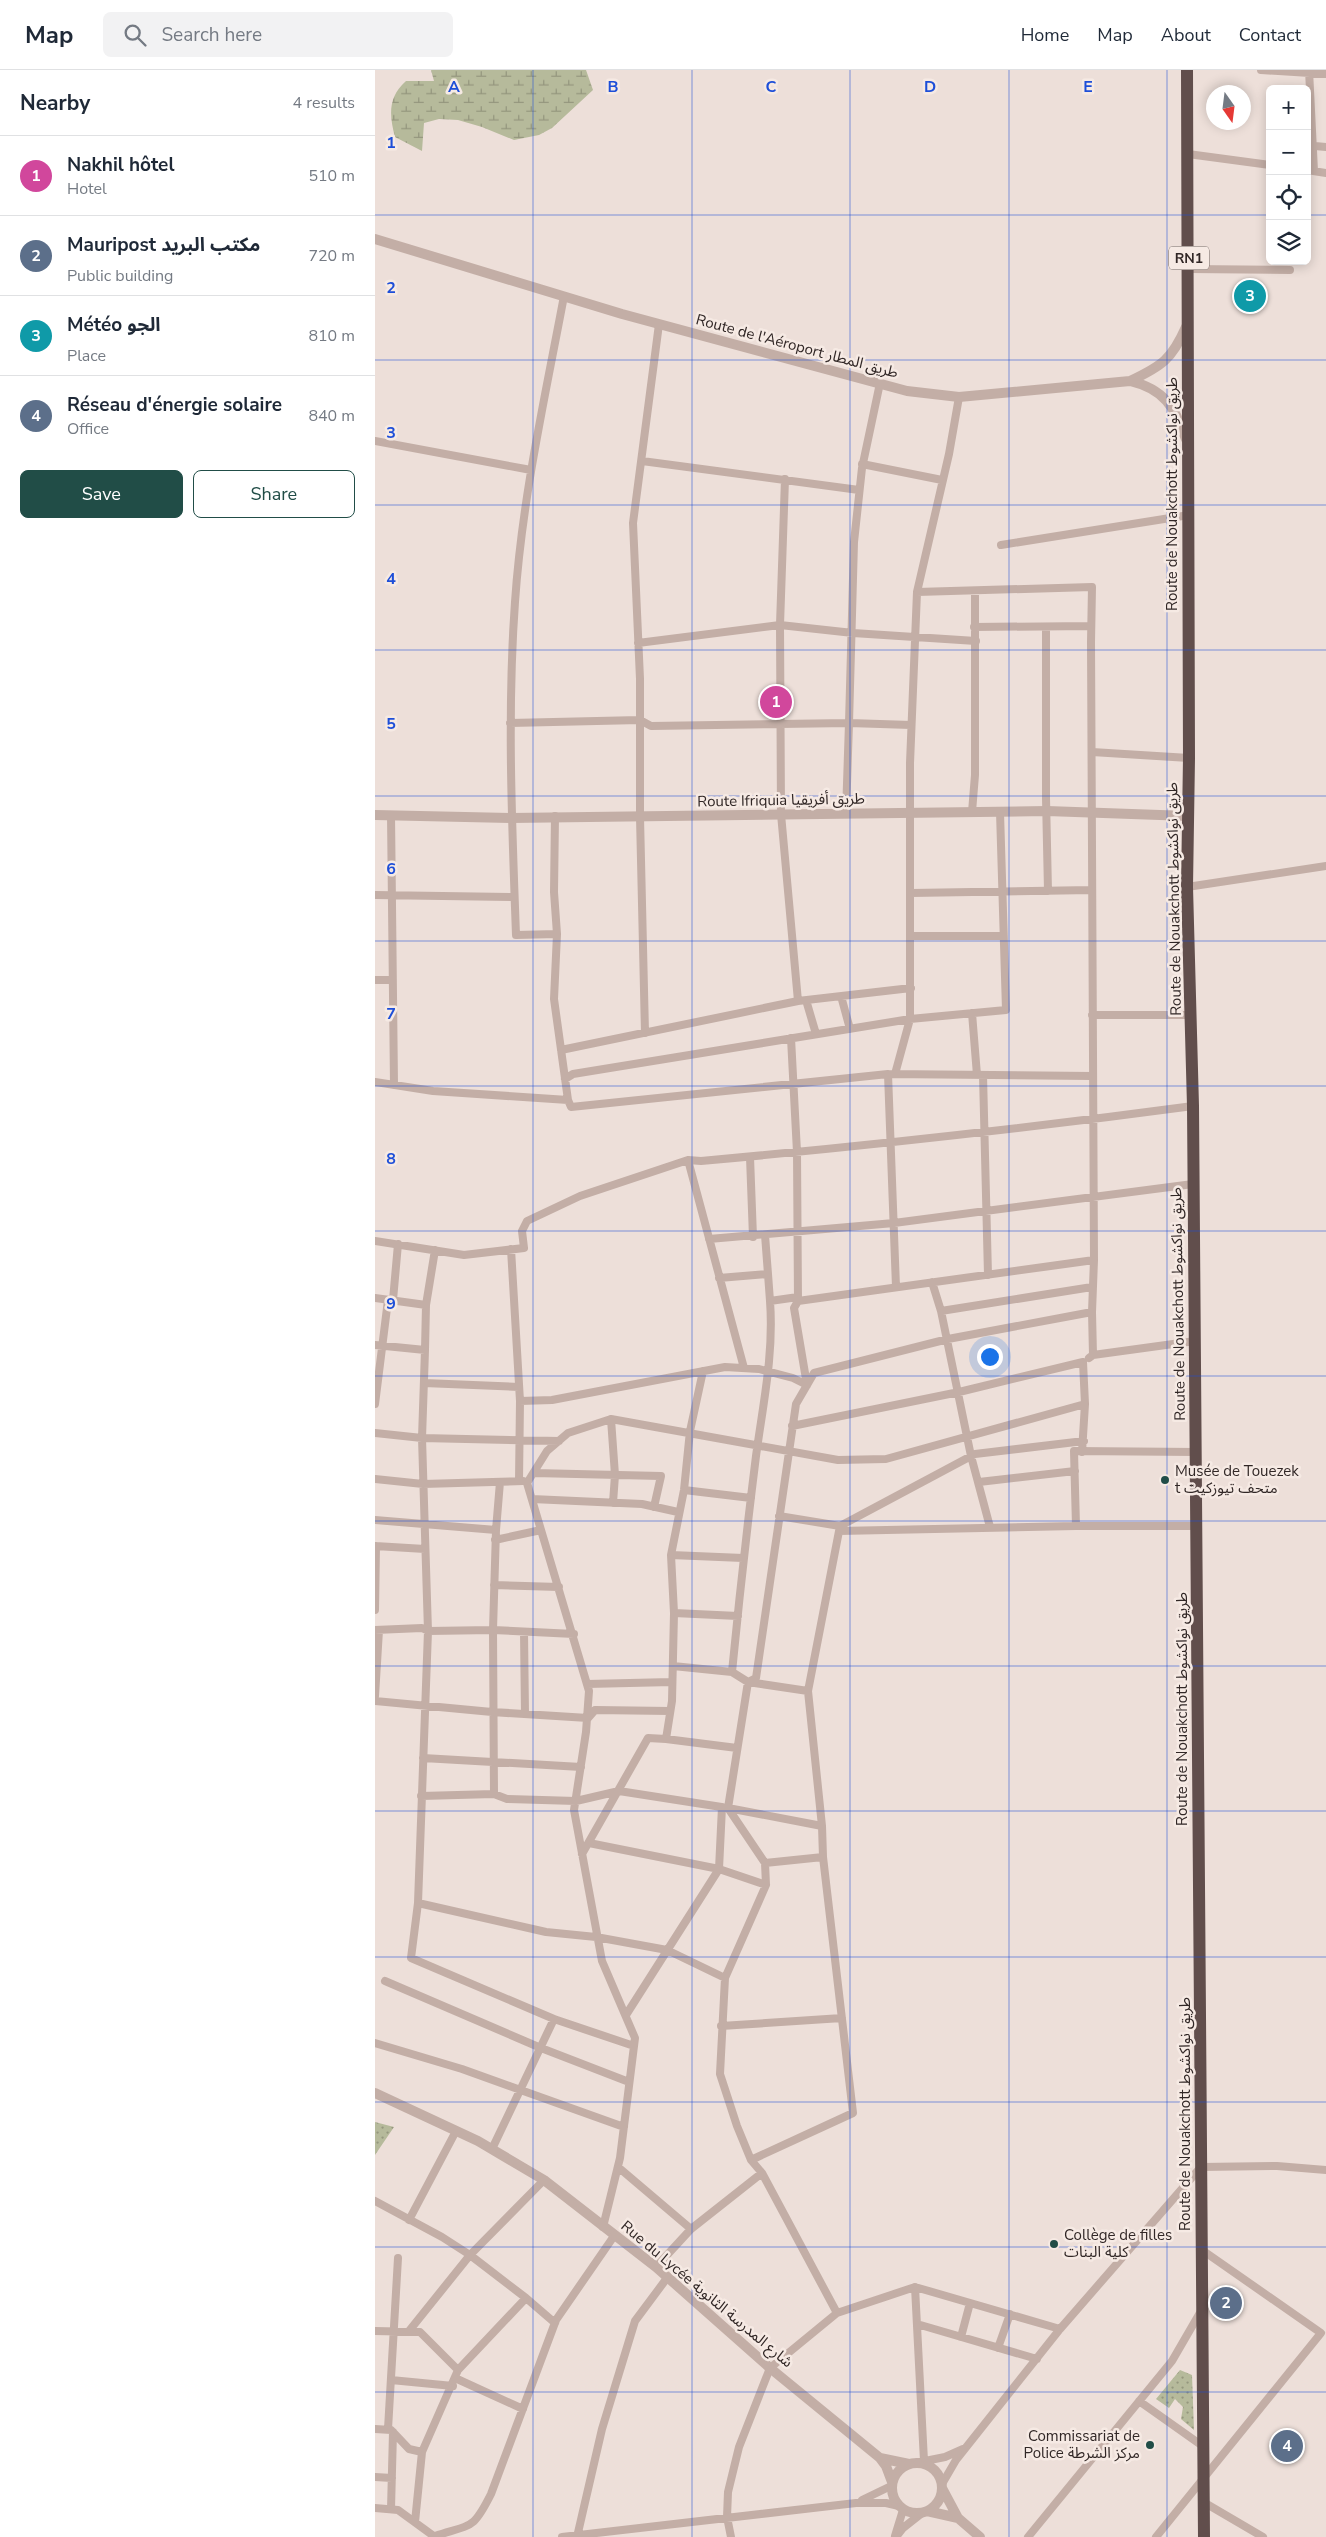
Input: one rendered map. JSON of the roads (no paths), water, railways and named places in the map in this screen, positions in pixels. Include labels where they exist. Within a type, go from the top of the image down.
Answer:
[{"type":"highway","name":"Route de Nouakchott طريق نواكشوط","points":[[1187,70],[1189,269],[1189,758],[1187,887],[1193,1106],[1204,2537]]},
{"type":"street","points":[[1261,70],[1309,71],[1326,74]]},
{"type":"street","points":[[1309,71],[1315,146],[1311,171],[1326,173]]},
{"type":"street","points":[[1315,146],[1326,147]]},
{"type":"street","points":[[1188,154],[1266,164]]},
{"type":"street","name":"Route de l'Aéroport طريق المطار","points":[[375,239],[659,324],[880,384],[934,396],[959,398],[1130,381],[1145,384],[1157,390],[1167,400],[1180,421],[1188,445]]},
{"type":"street","points":[[1189,269],[1290,270]]},
{"type":"street","points":[[557,934],[516,935],[511,818],[510,723],[515,600],[531,470],[564,296]]},
{"type":"street","points":[[645,1033],[639,817],[640,720],[633,522],[659,324]]},
{"type":"street","points":[[1130,381],[1158,368],[1168,359],[1188,324]]},
{"type":"street","points":[[846,814],[853,633],[852,582],[859,490],[862,464],[880,384]]},
{"type":"street","points":[[896,1287],[891,1143],[892,1074],[910,1019],[911,725],[917,592],[959,398]]},
{"type":"street","points":[[375,441],[531,470]]},
{"type":"street","points":[[641,461],[859,490]]},
{"type":"street","points":[[862,464],[942,480]]},
{"type":"street","points":[[785,479],[780,625],[781,814],[802,1000],[816,1034]]},
{"type":"street","points":[[1001,545],[1189,515]]},
{"type":"street","points":[[917,592],[1092,587],[1093,1355]]},
{"type":"street","points":[[972,812],[976,641],[974,628],[975,590]]},
{"type":"street","points":[[638,643],[780,625],[914,638],[976,641]]},
{"type":"street","points":[[1046,626],[1048,891]]},
{"type":"street","points":[[974,628],[1091,626]]},
{"type":"street","points":[[510,723],[640,720],[651,726],[781,723],[911,725]]},
{"type":"street","points":[[1092,752],[1189,758]]},
{"type":"street","name":"Route Ifriquia طريق أفريقيا","points":[[375,815],[511,818],[1047,811],[1188,816]]},
{"type":"street","points":[[565,1078],[573,1074],[910,1019],[1006,1010],[1000,812]]},
{"type":"street","points":[[391,815],[394,1085]]},
{"type":"street","points":[[555,816],[554,892],[557,934],[555,999],[568,1100],[571,1106],[892,1074],[1092,1076]]},
{"type":"street","points":[[1187,887],[1326,866]]},
{"type":"street","points":[[911,893],[1092,890]]},
{"type":"street","points":[[375,895],[514,898]]},
{"type":"street","points":[[911,936],[1003,936]]},
{"type":"street","points":[[375,980],[392,980]]},
{"type":"street","points":[[561,1050],[802,1000],[911,988]]},
{"type":"street","points":[[841,996],[850,1029]]},
{"type":"street","points":[[972,1013],[980,1075],[988,1274]]},
{"type":"street","points":[[1092,1015],[1191,1015]]},
{"type":"street","points":[[791,1038],[797,1152],[798,1232],[798,1299],[794,1308],[807,1385]]},
{"type":"street","points":[[375,1082],[433,1091],[568,1100]]},
{"type":"street","points":[[375,1241],[464,1255],[524,1248],[522,1231],[527,1221],[580,1196],[688,1160],[701,1161],[750,1157],[891,1143],[1092,1120],[1193,1106]]},
{"type":"street","points":[[750,1157],[753,1237]]},
{"type":"street","points":[[688,1160],[744,1368]]},
{"type":"street","points":[[709,1239],[753,1237],[985,1212],[1193,1184]]},
{"type":"street","points":[[732,1672],[743,1558],[770,1372],[772,1323],[765,1235]]},
{"type":"street","points":[[375,1404],[378,1345],[390,1300],[398,1244]]},
{"type":"street","points":[[511,1249],[520,1401],[519,1481]]},
{"type":"street","points":[[435,1250],[426,1305],[422,1438],[423,1524],[428,1631],[418,1903],[411,1958],[554,2019],[634,2046]]},
{"type":"street","points":[[770,1301],[896,1287],[1094,1260]]},
{"type":"street","points":[[719,1278],[768,1274]]},
{"type":"street","points":[[932,1282],[948,1339],[969,1436],[971,1456],[990,1527]]},
{"type":"street","points":[[941,1311],[1092,1286]]},
{"type":"street","points":[[375,1298],[426,1305]]},
{"type":"street","points":[[748,1682],[756,1678],[796,1404],[814,1373],[948,1339],[1092,1312]]},
{"type":"street","points":[[792,1426],[959,1392],[1083,1362],[1093,1355],[1195,1341]]},
{"type":"street","points":[[378,1345],[425,1350]]},
{"type":"street","points":[[1082,1452],[1085,1404],[1083,1362]]},
{"type":"street","points":[[520,1401],[551,1400],[725,1367],[770,1372],[793,1378],[807,1385]]},
{"type":"street","points":[[665,1739],[670,1711],[673,1666],[674,1613],[671,1555],[678,1512],[684,1490],[690,1432],[703,1371]]},
{"type":"street","points":[[424,1383],[519,1387]]},
{"type":"street","points":[[603,2227],[618,2167],[635,2038],[603,1961],[574,1810],[589,1691],[574,1634],[527,1483],[533,1472],[547,1451],[568,1433],[611,1419],[838,1460],[887,1459],[1085,1404]]},
{"type":"street","points":[[611,1419],[615,1475],[613,1503]]},
{"type":"street","points":[[375,1433],[422,1438],[519,1438],[559,1441]]},
{"type":"street","points":[[839,1529],[971,1456],[1084,1441]]},
{"type":"street","points":[[1076,1526],[1073,1451],[1196,1452]]},
{"type":"street","points":[[533,1472],[661,1476],[654,1506]]},
{"type":"street","points":[[979,1482],[1075,1472]]},
{"type":"street","points":[[375,1479],[423,1484],[529,1481]]},
{"type":"street","points":[[494,1794],[493,1630],[495,1540],[500,1482]]},
{"type":"street","points":[[684,1490],[751,1498]]},
{"type":"street","points":[[532,1499],[642,1504],[678,1512]]},
{"type":"street","points":[[779,1516],[839,1529],[1197,1526]]},
{"type":"street","points":[[375,1520],[497,1530]]},
{"type":"street","points":[[751,2160],[853,2114],[823,1856],[822,1826],[808,1691],[839,1529]]},
{"type":"street","points":[[495,1540],[541,1530]]},
{"type":"street","points":[[375,1610],[375,1546],[425,1549]]},
{"type":"street","points":[[671,1555],[743,1558]]},
{"type":"street","points":[[494,1585],[559,1586]]},
{"type":"street","points":[[674,1613],[738,1616]]},
{"type":"street","points":[[375,1696],[377,1630],[422,1628],[428,1631],[493,1630],[574,1634]]},
{"type":"street","points":[[524,1632],[525,1714]]},
{"type":"street","points":[[673,1666],[732,1672],[748,1682],[808,1691]]},
{"type":"street","points":[[587,1684],[672,1682]]},
{"type":"street","points":[[626,2015],[719,1869],[725,1807],[748,1682]]},
{"type":"street","points":[[375,1701],[493,1712],[587,1718],[595,1710],[670,1711]]},
{"type":"street","points":[[582,1854],[648,1738],[737,1748]]},
{"type":"street","points":[[423,1758],[494,1760],[581,1766]]},
{"type":"street","points":[[421,1796],[494,1794],[507,1799],[575,1801],[619,1791],[725,1807],[822,1826]]},
{"type":"street","points":[[725,1807],[765,1863],[766,1885],[725,1978],[720,2074],[737,2126],[751,2160],[762,2173],[837,2313]]},
{"type":"street","points":[[589,1843],[719,1869],[766,1885]]},
{"type":"street","points":[[765,1863],[823,1856]]},
{"type":"street","points":[[418,1903],[546,1932],[597,1937],[667,1950],[725,1978]]},
{"type":"street","points":[[385,1981],[541,2048],[629,2082]]},
{"type":"street","points":[[721,2026],[842,2018]]},
{"type":"street","points":[[492,2150],[554,2019]]},
{"type":"street","points":[[375,2043],[462,2069],[624,2127]]},
{"type":"street","name":"Rue du Lycée شارع المدرسة الثانوية","points":[[375,2093],[456,2130],[544,2180],[656,2267],[771,2368],[880,2458],[886,2466],[892,2484]]},
{"type":"street","points":[[409,2220],[456,2130]]},
{"type":"street","points":[[895,2537],[903,2528],[938,2502],[942,2486],[967,2446],[1060,2329],[1201,2167],[1277,2166],[1326,2170]]},
{"type":"street","points":[[618,2167],[691,2229]]},
{"type":"street","points":[[656,2267],[691,2229],[762,2173]]},
{"type":"street","points":[[409,2330],[470,2255],[544,2180]]},
{"type":"street","points":[[375,2201],[470,2255],[555,2323]]},
{"type":"street","points":[[375,2508],[398,2510],[435,2536],[471,2525],[477,2520],[491,2494],[555,2323],[614,2236]]},
{"type":"street","points":[[1156,2537],[1205,2480],[1321,2333],[1201,2250]]},
{"type":"street","points":[[391,2509],[391,2380],[398,2258]]},
{"type":"street","points":[[576,2536],[602,2428],[635,2321],[667,2278]]},
{"type":"street","points":[[731,2537],[727,2517],[728,2492],[739,2447],[771,2368],[837,2313],[915,2287],[1060,2329]]},
{"type":"street","points":[[915,2287],[917,2324],[916,2463]]},
{"type":"street","points":[[415,2522],[422,2452],[458,2370],[526,2298]]},
{"type":"street","points":[[961,2338],[970,2303]]},
{"type":"street","points":[[1028,2537],[1172,2361],[1202,2309]]},
{"type":"street","points":[[998,2348],[1010,2314]]},
{"type":"street","points":[[917,2324],[1037,2359]]},
{"type":"street","points":[[375,2331],[409,2330],[420,2332],[458,2370]]},
{"type":"street","points":[[391,2380],[454,2382],[523,2409]]},
{"type":"street","points":[[1139,2400],[1204,2448]]},
{"type":"street","points":[[375,2429],[390,2430],[409,2449],[422,2452]]},
{"type":"street","points":[[895,2537],[901,2508],[892,2494],[892,2484],[898,2471],[916,2463],[945,2458],[967,2446]]},
{"type":"street","name":"Rue du Lycée شارع المدرسة الثانوية","points":[[880,2458],[916,2463]]},
{"type":"street","points":[[916,2463],[933,2468],[958,2518],[980,2537]]},
{"type":"street","points":[[375,2477],[392,2478]]},
{"type":"street","points":[[855,2503],[892,2484]]},
{"type":"street","points":[[562,2537],[855,2503],[881,2503],[958,2518]]},
{"type":"street","points":[[1205,2503],[1263,2537]]},
{"type":"place","name":"Météo الجو","points":[[1250,296]]},
{"type":"place","name":"Nakhil hôtel","points":[[776,702]]},
{"type":"place","name":"Musée de Touezek t متحف تيوزكيت","points":[[1165,1480]]},
{"type":"place","name":"Collège de filles كلية البنات","points":[[1054,2244]]},
{"type":"place","name":"Mauripost مكتب البريد","points":[[1226,2303]]},
{"type":"place","name":"Commissariat de Police مركز الشرطة","points":[[1150,2445]]},
{"type":"place","name":"Réseau d'énergie solaire","points":[[1287,2446]]}]
